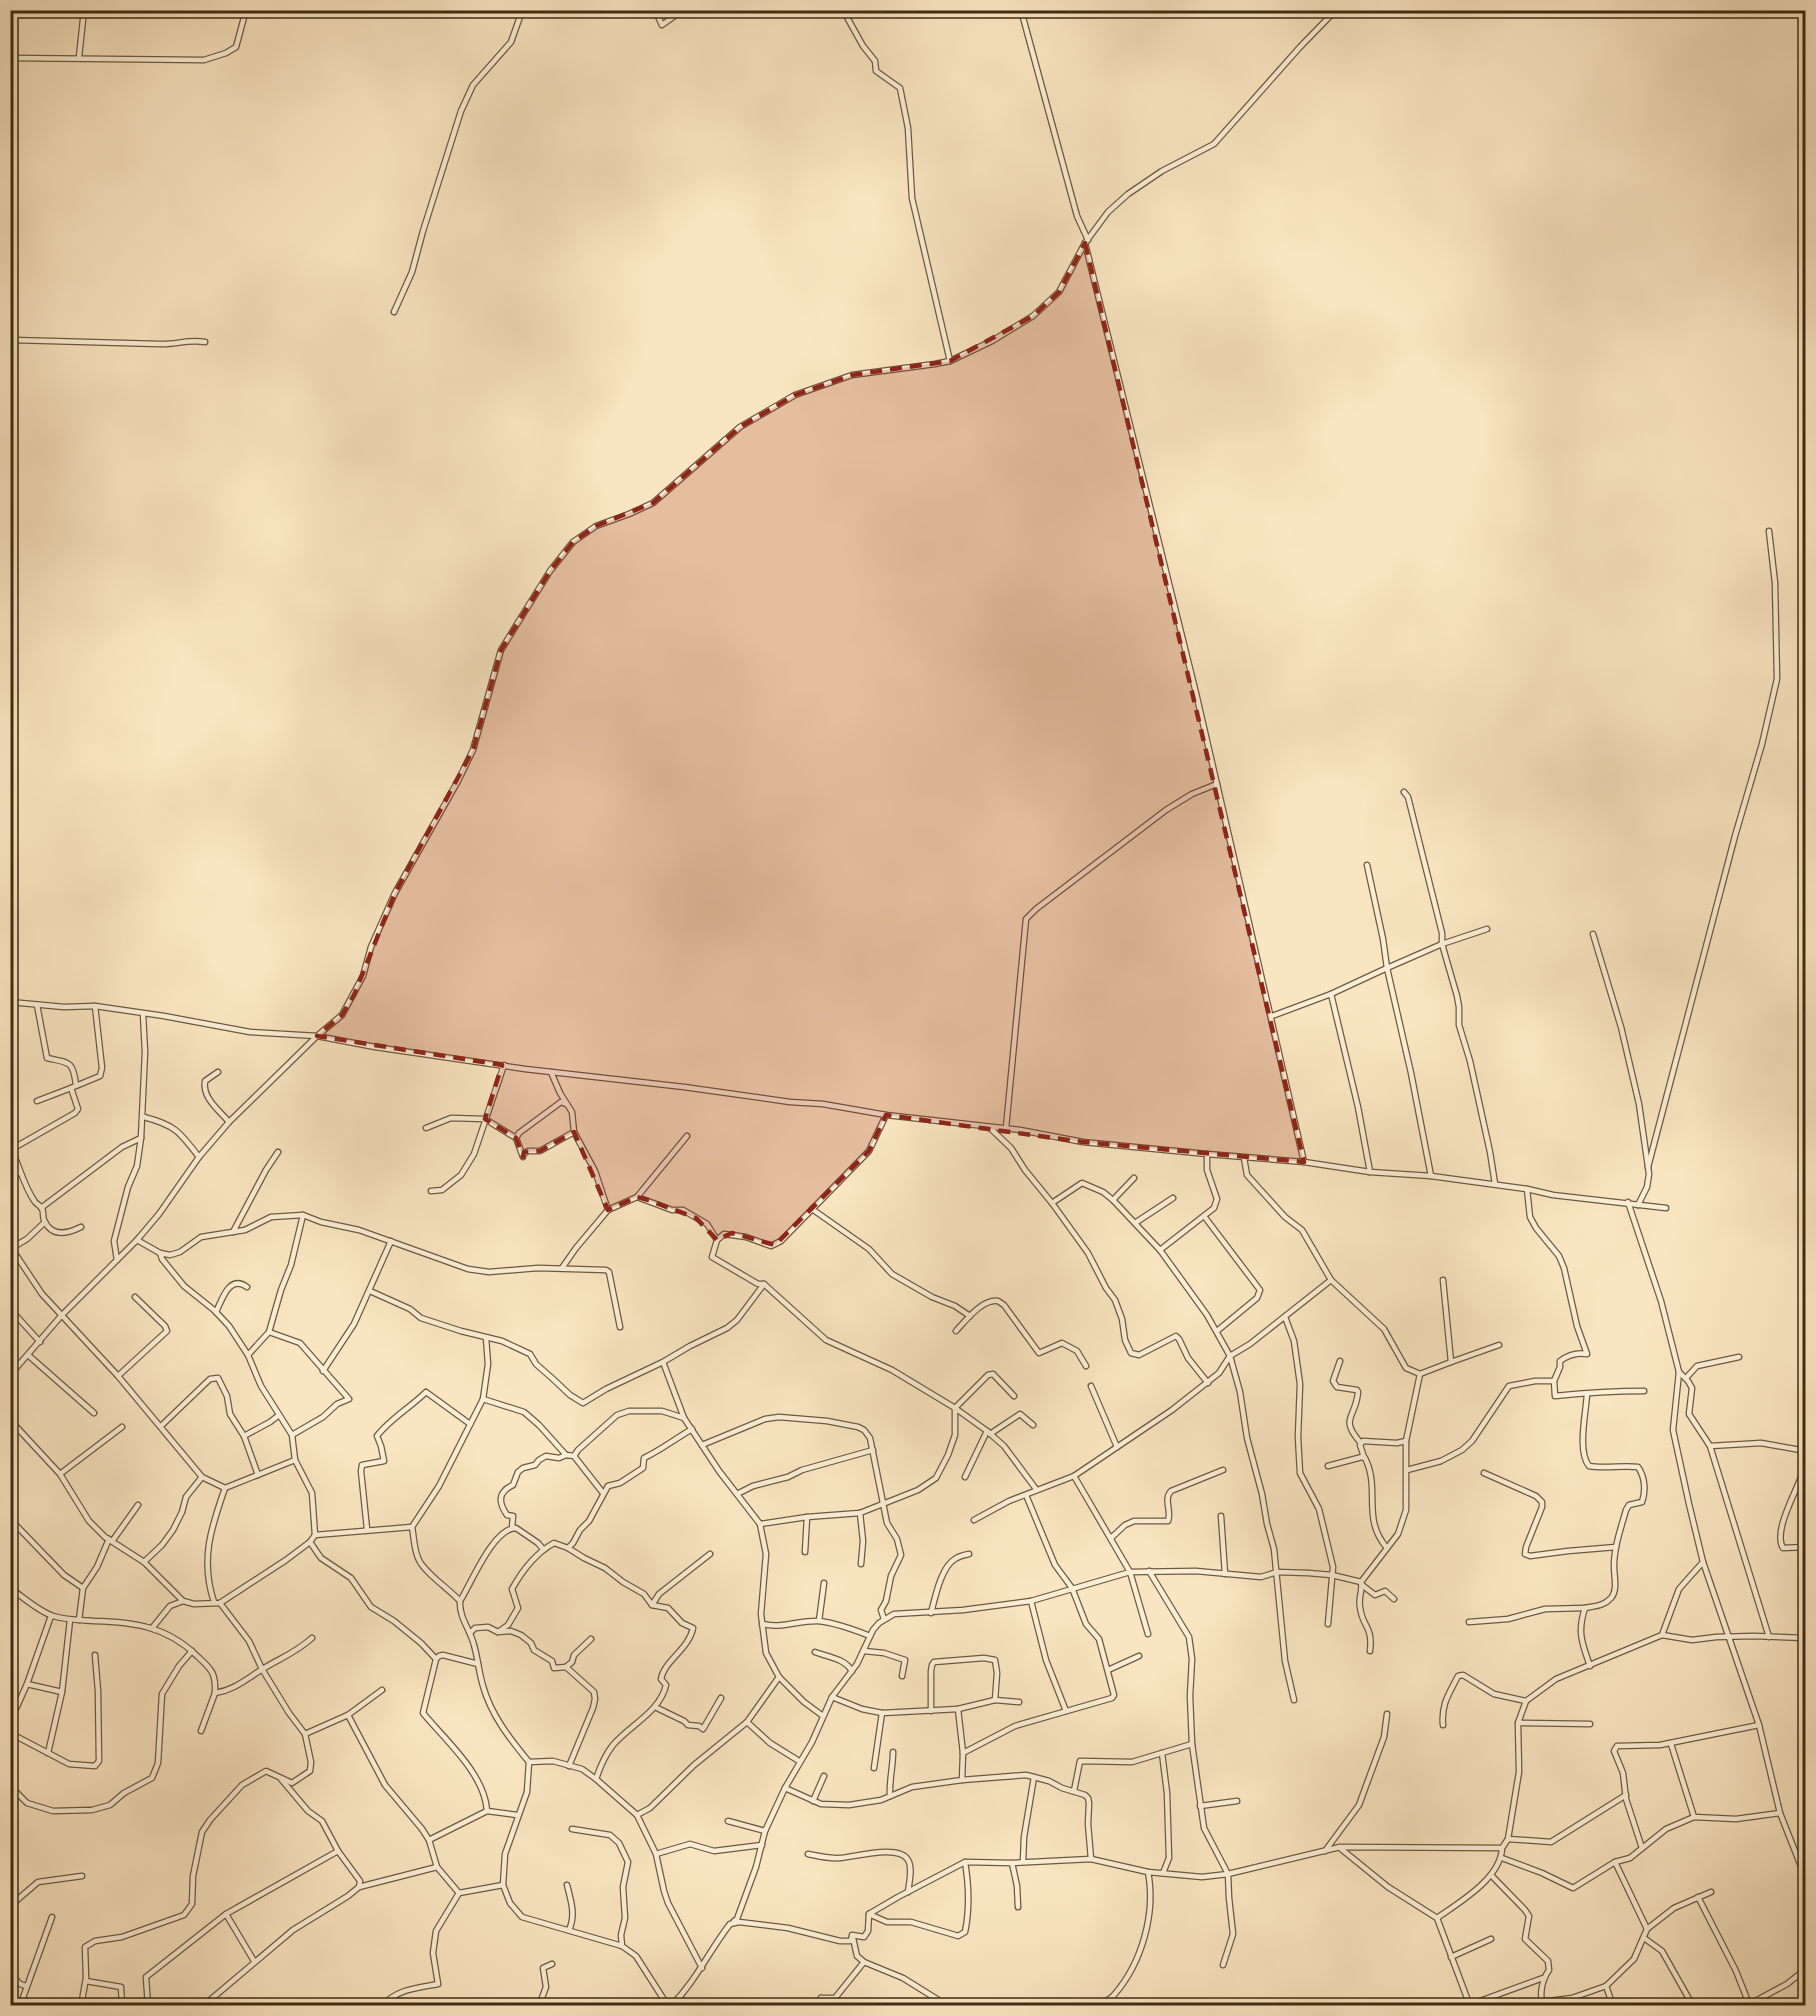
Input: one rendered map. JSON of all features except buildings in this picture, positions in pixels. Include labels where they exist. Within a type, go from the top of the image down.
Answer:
[{"type":"street","points":[[79,57],[84,10]]},
{"type":"street","points":[[10,58],[204,60],[236,46],[246,10]]},
{"type":"street","points":[[394,312],[412,272],[461,111],[474,85],[511,42],[522,11],[554,10]]},
{"type":"street","points":[[578,10],[603,12],[608,10]]},
{"type":"street","points":[[655,10],[662,25],[682,10]]},
{"type":"street","points":[[843,10],[863,46],[875,61],[876,71],[900,88],[908,128],[912,198],[950,361]]},
{"type":"street","points":[[1021,10],[1077,216],[1087,242],[1272,1016],[1304,1162]]},
{"type":"street","points":[[11,1375],[61,1316],[137,1240],[159,1214],[199,1157],[229,1122],[317,1036],[342,1015],[363,976],[371,947],[394,893],[458,781],[473,750],[501,650],[550,571],[573,542],[596,526],[653,503],[740,427],[795,394],[852,375],[950,361],[1033,316],[1059,292],[1087,242],[1108,212],[1128,194],[1162,171],[1214,144],[1336,10]]},
{"type":"street","points":[[10,340],[163,344],[184,340],[206,342]]},
{"type":"street","points":[[1648,1167],[1733,844],[1762,744],[1777,679],[1775,583],[1769,531]]},
{"type":"street","points":[[1006,1128],[1026,919],[1166,810],[1192,794],[1216,784]]},
{"type":"street","points":[[1404,792],[1408,797],[1420,842],[1442,933],[1442,944],[1457,996],[1458,1025],[1470,1061],[1495,1184]]},
{"type":"street","points":[[1367,865],[1431,1176]]},
{"type":"street","points":[[1272,1016],[1331,994],[1442,944],[1487,929]]},
{"type":"street","points":[[1593,934],[1624,1038],[1639,1104],[1648,1167],[1647,1187],[1638,1205]]},
{"type":"street","points":[[1331,994],[1358,1107],[1370,1172]]},
{"type":"street","points":[[10,1002],[95,1006],[250,1032],[317,1036],[375,1047],[551,1072],[684,1087],[751,1098],[824,1104],[885,1115],[1006,1128],[1083,1142],[1304,1162],[1370,1172],[1431,1176],[1495,1184],[1553,1195],[1666,1208]]},
{"type":"street","points":[[37,1005],[47,1058],[64,1060],[74,1068],[73,1086],[78,1109],[75,1113],[11,1147],[35,1202],[42,1208],[45,1222],[54,1231],[62,1233],[81,1227]]},
{"type":"street","points":[[37,1101],[100,1076],[102,1072],[95,1006]]},
{"type":"street","points":[[117,1260],[114,1241],[136,1166],[144,1117],[143,1014]]},
{"type":"street","points":[[431,1191],[442,1190],[461,1175],[477,1148],[504,1065]]},
{"type":"street","points":[[218,1072],[205,1081],[204,1087],[208,1097],[229,1122]]},
{"type":"street","points":[[551,1072],[572,1112],[574,1132],[595,1172],[608,1210]]},
{"type":"street","points":[[516,1138],[519,1133],[561,1101],[566,1104]]},
{"type":"street","points":[[885,1115],[869,1151],[801,1222],[775,1245],[771,1246],[732,1233],[724,1234],[717,1240],[711,1257],[758,1284],[764,1284],[826,1340],[892,1370],[955,1408],[989,1432],[1004,1446],[1036,1490]]},
{"type":"street","points":[[144,1117],[172,1126],[180,1132],[199,1157]]},
{"type":"street","points":[[426,1128],[451,1118],[485,1119],[516,1138],[522,1157],[528,1151],[540,1151],[574,1132]]},
{"type":"street","points":[[988,1127],[1011,1148],[1088,1253],[1106,1288],[1115,1300],[1122,1319],[1125,1340],[1131,1353],[1138,1355],[1176,1336],[1188,1358],[1208,1383]]},
{"type":"street","points":[[562,1268],[608,1210],[637,1197],[687,1136]]},
{"type":"street","points":[[42,1208],[122,1147],[141,1138]]},
{"type":"street","points":[[233,1232],[278,1152]]},
{"type":"street","points":[[1160,1250],[1214,1208],[1217,1199],[1207,1170],[1207,1154]]},
{"type":"street","points":[[1244,1158],[1247,1175],[1285,1217],[1302,1230],[1331,1280],[1384,1329],[1406,1368],[1420,1374],[1498,1345]]},
{"type":"street","points":[[10,1178],[20,1172]]},
{"type":"street","points":[[1113,1200],[1134,1178]]},
{"type":"street","points":[[1052,1203],[1082,1183],[1103,1192],[1113,1200],[1160,1250],[1217,1330],[1230,1356],[1240,1392],[1247,1438],[1262,1494],[1277,1572],[1285,1662],[1294,1700]]},
{"type":"street","points":[[1527,1189],[1530,1217],[1559,1256],[1564,1268],[1577,1326],[1587,1354],[1580,1352],[1568,1355],[1560,1361],[1554,1381],[1555,1396],[1604,1391],[1644,1391]]},
{"type":"street","points":[[637,1197],[672,1210],[683,1210],[707,1224],[717,1240]]},
{"type":"street","points":[[1135,1223],[1173,1198]]},
{"type":"street","points":[[1628,1202],[1661,1301],[1679,1372],[1673,1430],[1703,1562],[1759,1725],[1780,1813],[1806,1879]]},
{"type":"street","points":[[812,1209],[858,1240],[892,1274],[933,1297],[956,1306],[970,1316]]},
{"type":"street","points":[[137,1240],[160,1253],[170,1255],[180,1252],[201,1237],[245,1230],[271,1217],[303,1215],[321,1222],[359,1230],[459,1266],[489,1272],[538,1268],[609,1272],[620,1327]]},
{"type":"street","points":[[248,1355],[269,1332],[281,1290],[291,1266],[303,1215]]},
{"type":"street","points":[[1204,1216],[1260,1290],[1257,1298],[1217,1330]]},
{"type":"street","points":[[45,1222],[27,1239],[11,1249],[42,1294],[118,1376],[202,1477],[225,1488],[295,1460]]},
{"type":"street","points":[[322,1371],[354,1324],[391,1241]]},
{"type":"street","points":[[10,1420],[60,1474],[89,1521],[111,1540],[144,1562],[183,1601],[194,1604],[217,1603],[286,1560],[310,1542],[315,1535],[312,1493],[295,1460],[292,1436],[261,1386],[248,1355],[230,1326],[184,1286],[162,1259],[160,1253]]},
{"type":"street","points":[[974,1520],[1009,1501],[1074,1476],[1208,1383],[1219,1373],[1230,1356],[1250,1344],[1331,1280]]},
{"type":"street","points":[[1443,1280],[1451,1362]]},
{"type":"street","points":[[216,1312],[233,1283],[241,1283],[247,1287]]},
{"type":"street","points":[[370,1291],[410,1309],[421,1317],[502,1341],[530,1354],[537,1364],[570,1395],[583,1403],[699,1341],[720,1333],[737,1320],[764,1284]]},
{"type":"street","points":[[118,1376],[167,1331],[165,1326],[135,1297]]},
{"type":"street","points":[[956,1331],[987,1302],[998,1300],[1039,1353],[1062,1343],[1077,1351],[1086,1366]]},
{"type":"street","points":[[10,1309],[40,1342]]},
{"type":"street","points":[[1285,1317],[1294,1341],[1300,1384],[1298,1437],[1300,1473],[1319,1509],[1332,1562],[1328,1624]]},
{"type":"street","points":[[269,1332],[300,1343],[322,1371],[349,1399],[337,1404],[322,1417],[292,1436]]},
{"type":"street","points":[[460,1601],[424,1569],[417,1558],[412,1527],[439,1486],[483,1399],[488,1364],[486,1338]]},
{"type":"street","points":[[28,1355],[94,1413]]},
{"type":"street","points":[[1686,1378],[1697,1366],[1739,1357]]},
{"type":"street","points":[[1340,1361],[1333,1382],[1337,1387],[1358,1392],[1349,1420],[1352,1433],[1360,1442],[1368,1463],[1373,1486],[1372,1519],[1380,1540],[1387,1548]]},
{"type":"street","points":[[663,1362],[684,1418],[719,1472],[760,1524],[766,1554],[761,1614],[766,1653],[779,1677],[804,1702],[823,1716]]},
{"type":"street","points":[[1679,1372],[1692,1388],[1689,1414],[1710,1446],[1769,1637]]},
{"type":"street","points":[[760,1524],[807,1517],[860,1513],[918,1490],[936,1478],[948,1455],[955,1435],[955,1408],[991,1374],[1014,1396]]},
{"type":"street","points":[[1370,1651],[1370,1632],[1359,1604],[1362,1584],[1398,1534],[1406,1510],[1406,1442],[1420,1374]]},
{"type":"street","points":[[161,1426],[210,1379],[218,1378],[226,1396],[230,1414],[244,1436],[258,1475]]},
{"type":"street","points":[[1407,1470],[1441,1461],[1462,1450],[1472,1440],[1509,1386],[1534,1381],[1554,1381]]},
{"type":"street","points":[[1091,1386],[1117,1447]]},
{"type":"street","points":[[367,1529],[361,1471],[362,1465],[384,1461],[376,1436],[382,1429],[412,1407],[426,1392],[470,1424]]},
{"type":"street","points":[[1469,1622],[1508,1620],[1545,1609],[1603,1605],[1613,1596],[1616,1582],[1614,1564],[1616,1547],[1629,1505],[1642,1502],[1645,1494],[1642,1473],[1638,1467],[1625,1465],[1597,1467],[1589,1466],[1585,1461],[1583,1444],[1587,1394]]},
{"type":"street","points":[[483,1399],[524,1412],[546,1431],[566,1455]]},
{"type":"street","points":[[574,1456],[578,1449],[617,1415],[629,1411],[650,1410],[684,1418]]},
{"type":"street","points":[[965,1477],[989,1432],[1020,1414],[1033,1425]]},
{"type":"street","points":[[244,1436],[279,1415]]},
{"type":"street","points":[[702,1444],[765,1419],[779,1417],[827,1421],[864,1430],[870,1438],[873,1450],[887,1523],[897,1539],[901,1555],[891,1576],[886,1601],[881,1610],[884,1619]]},
{"type":"street","points":[[60,1474],[122,1427]]},
{"type":"street","points":[[568,1548],[589,1521],[608,1486],[620,1483],[643,1468],[644,1458],[692,1429]]},
{"type":"street","points":[[1360,1442],[1372,1440],[1406,1442]]},
{"type":"street","points":[[1710,1446],[1761,1443],[1806,1452],[1801,1477],[1791,1496],[1780,1538],[1783,1548],[1806,1547]]},
{"type":"street","points":[[737,1494],[753,1486],[788,1477],[802,1470],[873,1450]]},
{"type":"street","points":[[512,1528],[513,1516],[507,1515],[501,1506],[501,1495],[505,1489],[513,1485],[522,1468],[535,1465],[546,1456],[559,1458],[566,1455],[574,1456],[603,1493]]},
{"type":"street","points":[[1328,1466],[1364,1457]]},
{"type":"street","points":[[1111,1538],[1125,1525],[1134,1521],[1168,1521],[1170,1518],[1167,1500],[1171,1491],[1223,1470]]},
{"type":"street","points":[[1484,1473],[1536,1496],[1542,1502],[1525,1554],[1530,1556],[1616,1547]]},
{"type":"street","points":[[1074,1476],[1130,1572],[1148,1634]]},
{"type":"street","points":[[144,1562],[162,1545],[173,1530],[186,1497],[202,1477]]},
{"type":"street","points":[[81,2006],[86,1982],[85,1947],[95,1941],[122,1937],[184,1915],[192,1904],[193,1876],[202,1832],[242,1785],[266,1771],[292,1783],[310,1771],[311,1762],[305,1734],[262,1669],[249,1641],[217,1603],[208,1584],[208,1541],[225,1488]]},
{"type":"street","points":[[963,1753],[1015,1726],[1114,1697],[1115,1691],[1099,1639],[1082,1617],[1072,1588],[1055,1565],[1026,1495]]},
{"type":"street","points":[[79,1620],[83,1588],[111,1540],[138,1505]]},
{"type":"street","points":[[860,1513],[863,1542],[861,1564]]},
{"type":"street","points":[[1221,1516],[1225,1574]]},
{"type":"street","points":[[805,1552],[807,1517]]},
{"type":"street","points":[[10,1519],[64,1575],[83,1588]]},
{"type":"street","points":[[315,1535],[412,1527]]},
{"type":"street","points":[[543,1549],[522,1531],[512,1528],[503,1533],[488,1552],[460,1601],[459,1610],[474,1645],[487,1700],[508,1736],[529,1762],[527,1792],[504,1854],[503,1885],[510,1903],[522,1917],[622,1946],[636,1956],[670,2006],[702,1968],[711,1950],[730,1924],[738,1921],[757,1926],[788,1928],[840,1941],[851,1941],[852,1935]]},
{"type":"street","points":[[310,1542],[321,1558],[351,1578],[371,1607],[394,1621],[421,1643],[436,1659]]},
{"type":"street","points":[[498,1632],[507,1625],[518,1608],[512,1589],[519,1577],[543,1549],[554,1543],[605,1568],[644,1594],[652,1605],[668,1608],[682,1623],[693,1628],[681,1650],[662,1672],[661,1678],[666,1685],[664,1693],[655,1707],[614,1744],[603,1760],[596,1779]]},
{"type":"street","points":[[652,1605],[659,1594],[710,1554]]},
{"type":"street","points":[[931,1613],[936,1590],[946,1569],[953,1560],[969,1554]]},
{"type":"street","points":[[1662,1635],[1679,1589],[1703,1562]]},
{"type":"street","points":[[1149,1571],[1188,1637],[1192,1659],[1190,1696],[1192,1744],[1200,1806],[1204,1828],[1228,1874],[1233,1918],[1233,1934],[1223,1965]]},
{"type":"street","points":[[738,1921],[765,1831],[785,1788],[812,1742],[832,1697],[852,1671],[870,1636],[884,1619],[900,1612],[931,1613],[1031,1601],[1130,1572],[1149,1571],[1196,1571],[1261,1577],[1277,1572],[1332,1575],[1362,1584],[1375,1595],[1385,1591],[1394,1599]]},
{"type":"street","points":[[819,1621],[824,1583]]},
{"type":"street","points":[[10,1588],[51,1616],[70,1620],[153,1627],[192,1651],[216,1677],[215,1693],[201,1731]]},
{"type":"street","points":[[153,1627],[171,1606],[183,1601]]},
{"type":"street","points":[[1031,1601],[1046,1660],[1066,1711]]},
{"type":"street","points":[[1585,1608],[1579,1635],[1590,1666]]},
{"type":"street","points":[[10,1722],[27,1684],[51,1616]]},
{"type":"street","points":[[48,1754],[62,1692],[70,1620]]},
{"type":"street","points":[[762,1624],[781,1626],[819,1621],[854,1629],[870,1636]]},
{"type":"street","points":[[470,1633],[475,1628],[488,1627],[498,1632],[511,1631],[521,1635],[531,1643],[534,1650],[552,1661],[554,1668],[566,1667],[572,1662],[574,1654],[591,1639]]},
{"type":"street","points":[[1437,1918],[1466,1898],[1491,1875],[1502,1858],[1502,1848],[1508,1839],[1519,1772],[1518,1723],[1526,1701],[1556,1679],[1662,1635],[1692,1640],[1729,1637],[1806,1638]]},
{"type":"street","points":[[215,1693],[231,1690],[262,1669],[299,1650],[312,1638]]},
{"type":"street","points":[[10,1786],[27,1803],[53,1811],[92,1810],[110,1805],[152,1778],[158,1763],[157,1744],[162,1694],[179,1666],[192,1651]]},
{"type":"street","points":[[864,1651],[885,1653],[904,1660],[902,1676]]},
{"type":"street","points":[[814,1652],[847,1664],[852,1671]]},
{"type":"street","points":[[10,1733],[69,1764],[95,1766],[99,1761],[95,1655]]},
{"type":"street","points":[[478,1664],[439,1656],[436,1659],[423,1713],[458,1752],[479,1783],[487,1811]]},
{"type":"street","points":[[1108,1670],[1139,1656]]},
{"type":"street","points":[[931,1711],[931,1671],[934,1662],[984,1658],[995,1660],[997,1673],[995,1700]]},
{"type":"street","points":[[566,1667],[594,1692],[595,1699],[569,1766]]},
{"type":"street","points":[[1443,1725],[1443,1705],[1458,1676],[1463,1675],[1494,1694],[1526,1701]]},
{"type":"street","points":[[637,1815],[650,1808],[694,1765],[747,1722],[779,1677]]},
{"type":"street","points":[[27,1684],[62,1692]]},
{"type":"street","points":[[305,1734],[348,1715],[382,1690]]},
{"type":"street","points":[[832,1697],[862,1709],[882,1713],[958,1710],[995,1700],[1019,1702]]},
{"type":"street","points":[[655,1707],[688,1725],[699,1726],[703,1729],[721,1698]]},
{"type":"street","points":[[958,1710],[963,1753],[962,1780]]},
{"type":"street","points":[[874,1768],[882,1713]]},
{"type":"street","points":[[1325,1851],[1359,1805],[1384,1737],[1387,1714]]},
{"type":"street","points":[[348,1715],[385,1785],[422,1829],[429,1840],[437,1867],[459,1893]]},
{"type":"street","points":[[747,1722],[770,1743],[799,1761]]},
{"type":"street","points":[[1518,1723],[1590,1724]]},
{"type":"street","points":[[1642,1848],[1626,1795],[1623,1773],[1614,1751],[1617,1746],[1671,1744],[1759,1725]]},
{"type":"street","points":[[1074,1791],[1080,1761],[1132,1762],[1192,1744]]},
{"type":"street","points":[[1671,1744],[1694,1817]]},
{"type":"street","points":[[890,1796],[892,1752]]},
{"type":"street","points":[[1162,1753],[1167,1793],[1169,1858],[1163,1873]]},
{"type":"street","points":[[529,1762],[553,1761],[582,1769],[637,1815],[656,1854],[668,1903],[702,1968]]},
{"type":"street","points":[[813,1801],[824,1776]]},
{"type":"street","points":[[785,1788],[813,1801],[849,1805],[881,1800],[912,1787],[992,1776],[1034,1777],[1088,1798],[1091,1859]]},
{"type":"street","points":[[280,1777],[308,1811],[322,1821],[338,1851],[360,1881],[358,1887]]},
{"type":"street","points":[[1023,1861],[1024,1838],[1034,1777]]},
{"type":"street","points":[[1508,1839],[1551,1842],[1626,1795]]},
{"type":"street","points":[[1200,1806],[1237,1801]]},
{"type":"street","points":[[429,1840],[487,1811],[517,1815]]},
{"type":"street","points":[[1502,1858],[1573,1888],[1615,1862],[1630,1858],[1666,1829],[1694,1817],[1736,1819],[1780,1813]]},
{"type":"street","points":[[728,1821],[765,1831]]},
{"type":"street","points":[[572,1829],[610,1835],[619,1843],[628,1862],[623,1887],[625,1918],[621,1935],[622,1946]]},
{"type":"street","points":[[656,1854],[690,1844],[714,1851],[762,1845]]},
{"type":"street","points":[[1340,1847],[1388,1887],[1437,1918],[1469,2005],[1543,1978],[1549,1970],[1548,1961],[1525,1939],[1529,1916],[1526,1910],[1491,1875]]},
{"type":"street","points":[[869,1914],[965,1862],[1012,1863],[1091,1859],[1148,1872],[1202,1877],[1228,1874],[1340,1847],[1502,1848]]},
{"type":"street","points":[[148,2006],[146,1977],[226,1914],[338,1851]]},
{"type":"street","points":[[808,1854],[841,1858],[863,1853],[897,1852],[903,1854],[908,1858],[910,1866],[909,1892]]},
{"type":"street","points":[[869,1914],[887,1922],[911,1922],[960,1935],[965,1932],[968,1918],[969,1887],[965,1862]]},
{"type":"street","points":[[1615,1862],[1647,1929]]},
{"type":"street","points":[[1012,1863],[1018,1907]]},
{"type":"street","points":[[203,2006],[293,1930],[348,1896],[358,1887],[437,1867]]},
{"type":"street","points":[[1098,2006],[1112,1998],[1140,1953],[1148,1916],[1151,1887],[1148,1872]]},
{"type":"street","points":[[10,1906],[38,1882],[82,1876]]},
{"type":"street","points":[[382,2006],[389,1997],[411,1989],[438,1984],[433,1953],[436,1931],[459,1893],[503,1885]]},
{"type":"street","points":[[567,1885],[573,1906],[573,1922],[569,1930]]},
{"type":"street","points":[[1543,1978],[1542,2004],[1572,1998],[1606,1986],[1634,1959],[1647,1929],[1674,1908],[1711,1892]]},
{"type":"street","points":[[1698,1898],[1732,1963],[1747,2005],[1787,1984],[1806,1969]]},
{"type":"street","points":[[226,1914],[255,1961]]},
{"type":"street","points":[[852,1935],[864,1937],[868,1930],[869,1914]]},
{"type":"street","points":[[20,2006],[52,1917]]},
{"type":"street","points":[[852,1935],[857,1956],[864,1962],[903,1978],[948,2006]]},
{"type":"street","points":[[1644,1938],[1662,1951],[1694,2006]]},
{"type":"street","points":[[1451,1957],[1491,1939]]},
{"type":"street","points":[[814,2006],[821,1998],[836,1998],[864,1962]]},
{"type":"street","points":[[539,2006],[546,1987],[543,1968],[552,1964]]},
{"type":"street","points":[[10,1973],[20,1984],[26,1986]]},
{"type":"street","points":[[86,1982],[121,1987],[122,2006]]},
{"type":"street","points":[[1606,1986],[1613,2006]]},
{"type":"street","points":[[679,1998],[689,2006]]},
{"type":"street","points":[[821,1998],[829,2006]]},
{"type":"highlighted area","points":[[1085,243],[1304,1162],[1083,1142],[886,1115],[869,1151],[775,1245],[732,1233],[717,1240],[696,1218],[648,1200],[637,1197],[608,1210],[574,1132],[540,1151],[524,1152],[523,1157],[516,1138],[485,1119],[502,1065],[317,1036],[342,1015],[354,995],[395,893],[473,750],[501,650],[550,571],[573,542],[596,526],[653,503],[740,427],[795,395],[852,375],[950,361],[1033,316],[1059,292]]}]
